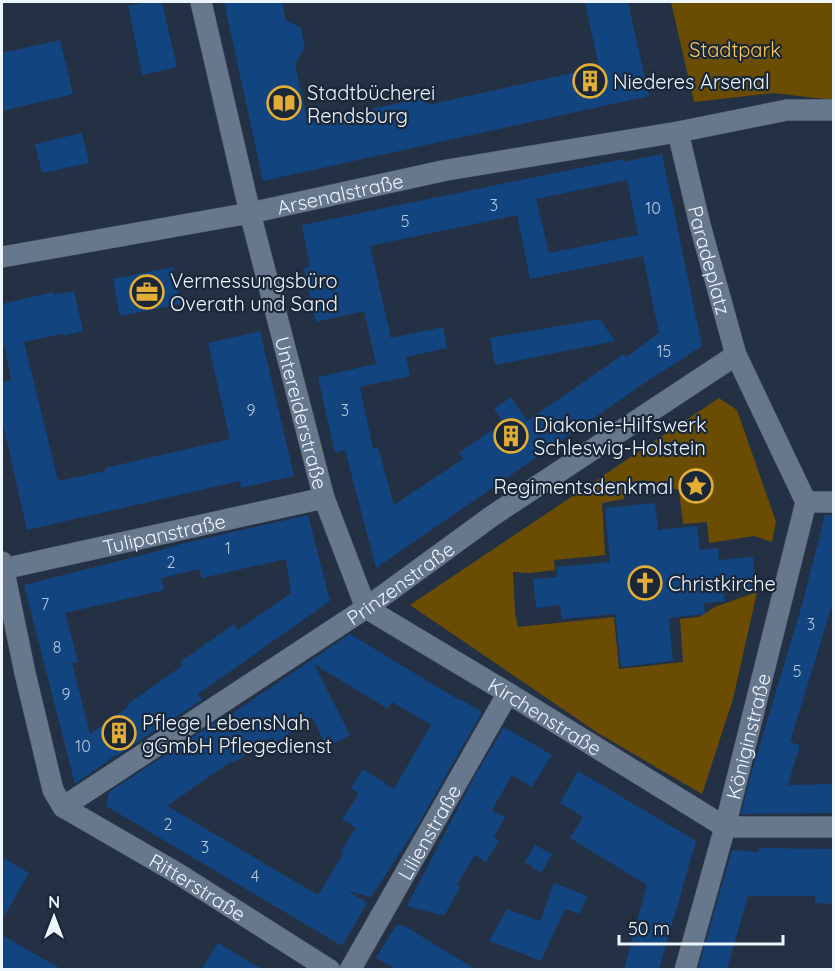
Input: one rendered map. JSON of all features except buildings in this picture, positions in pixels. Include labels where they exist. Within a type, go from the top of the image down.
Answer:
[{"type":"street","name":"Untereiderstraße","points":[[201,2],[250,213],[324,498],[366,608]]},
{"type":"street","points":[[678,132],[787,110],[834,110]]},
{"type":"street","name":"Arsenalstraße","points":[[2,258],[250,213],[447,171],[678,132]]},
{"type":"street","name":"Paradeplatz","points":[[678,132],[700,225],[736,356],[806,502]]},
{"type":"street","name":"Prinzenstraße","points":[[63,807],[366,608],[492,516],[736,356]]},
{"type":"street","name":"Tulipanstraße","points":[[2,565],[324,498]]},
{"type":"street","points":[[806,502],[834,502]]},
{"type":"street","name":"Königinstraße","points":[[686,969],[725,827],[806,502]]},
{"type":"street","points":[[2,565],[53,790],[63,807]]},
{"type":"street","name":"Kirchenstraße","points":[[366,608],[725,827]]},
{"type":"street","name":"Lilienstraße","points":[[350,969],[508,693]]},
{"type":"street","name":"Ritterstraße","points":[[63,807],[177,873],[330,969]]},
{"type":"street","points":[[725,827],[834,827]]},
{"type":"green space","name":"Stadtpark","points":[[671,2],[833,2],[833,100],[773,93],[694,102]]},
{"type":"green space","points":[[719,398],[737,410],[776,522],[772,542],[754,536],[709,543],[707,522],[683,524],[679,490],[643,480],[624,484],[624,499],[602,503],[605,555],[554,560],[555,570],[513,572],[518,627],[614,617],[619,669],[683,662],[680,619],[699,617],[715,607],[757,592],[733,699],[702,794],[598,733],[410,605]]},
{"type":"place","name":"Niederes Arsenal","points":[[590,81]]},
{"type":"place","name":"Stadtbücherei Rendsburg","points":[[284,103]]},
{"type":"place","name":"Vermessungsbüro Overath und Sand","points":[[147,292]]},
{"type":"place","name":"Diakonie-Hilfswerk Schleswig-Holstein","points":[[511,436]]},
{"type":"place","name":"Regimentsdenkmal","points":[[696,486]]},
{"type":"place","name":"Christkirche","points":[[645,583]]},
{"type":"place","name":"Pflege LebensNah gGmbH Pflegedienst","points":[[119,733]]}]
